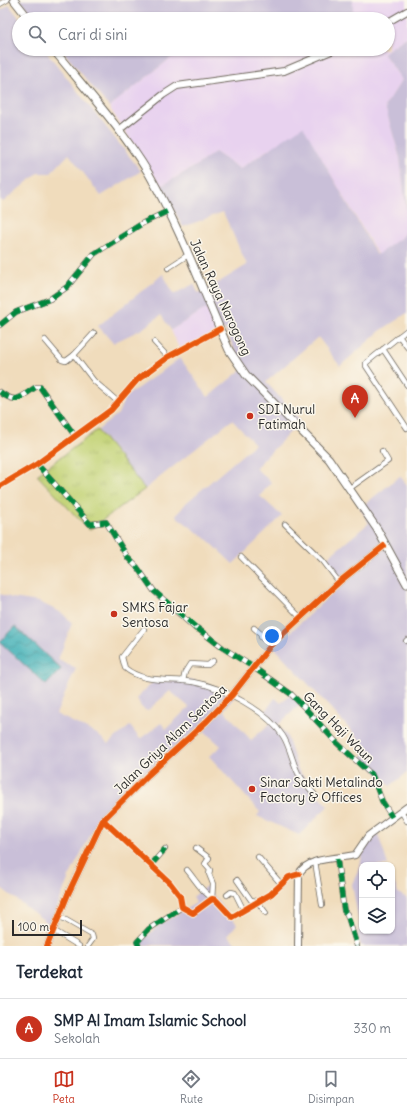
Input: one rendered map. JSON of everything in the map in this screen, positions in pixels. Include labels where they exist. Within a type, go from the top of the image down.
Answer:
[{"type":"main road","points":[[18,2],[24,12]]},
{"type":"main road","name":"Jalan Raya Narogong","points":[[59,56],[119,130],[148,173],[168,211],[229,350],[241,369],[324,453],[350,488],[377,529],[384,546],[407,584]]},
{"type":"street","points":[[0,4],[7,0]]},
{"type":"street","points":[[395,18],[407,11]]},
{"type":"street","points":[[119,130],[163,95],[177,86],[284,71],[319,56]]},
{"type":"street","points":[[0,325],[16,312],[50,299],[67,287],[94,254],[143,223],[168,211]]},
{"type":"street","points":[[168,268],[188,255]]},
{"type":"street","points":[[0,486],[37,464],[111,410],[117,401],[137,380],[168,357],[220,329]]},
{"type":"street","points":[[407,330],[368,360],[366,366],[407,428]]},
{"type":"street","points":[[45,340],[62,360],[66,361],[74,355],[94,333]]},
{"type":"street","points":[[399,336],[407,347]]},
{"type":"street","points":[[154,342],[168,357]]},
{"type":"street","points":[[383,349],[407,385]]},
{"type":"street","points":[[74,355],[94,381],[117,401]]},
{"type":"street","points":[[0,392],[10,399],[15,400],[36,387],[40,387],[75,436]]},
{"type":"street","points":[[350,488],[389,460],[382,451]]},
{"type":"street","name":"Gang Haji Waun","points":[[37,464],[90,524],[106,522],[128,558],[137,567],[154,591],[196,630],[291,694],[336,743],[372,775],[382,801],[392,817]]},
{"type":"street","points":[[286,524],[323,561],[339,582]]},
{"type":"street","name":"Jalan Griya Alam Sentosa","points":[[47,946],[59,916],[103,820],[148,775],[188,741],[232,695],[271,645],[339,582],[384,546]]},
{"type":"street","points":[[241,557],[300,617]]},
{"type":"street","points":[[254,628],[261,634],[261,637],[271,645]]},
{"type":"street","points":[[144,629],[122,657],[125,668],[138,676],[197,683],[232,695],[258,711],[273,722],[284,737],[298,773],[315,795]]},
{"type":"street","points":[[184,681],[185,672],[190,664],[208,665],[213,661]]},
{"type":"street","points":[[187,870],[196,880],[203,892],[218,902],[230,917],[271,894],[289,877],[299,874],[305,866],[315,861],[337,859],[356,854],[364,840],[407,807]]},
{"type":"street","points":[[401,811],[407,821]]},
{"type":"street","points":[[103,820],[173,886],[180,896],[182,907]]},
{"type":"street","points":[[182,907],[195,913],[211,898],[213,884],[208,874],[210,869],[205,864],[209,858],[196,848]]},
{"type":"street","points":[[151,865],[165,849]]},
{"type":"street","points":[[258,857],[282,885]]},
{"type":"street","points":[[337,859],[344,911],[357,946]]},
{"type":"street","points":[[315,861],[322,905]]},
{"type":"street","points":[[299,874],[299,945]]},
{"type":"street","points":[[236,880],[251,900],[257,901],[266,913]]},
{"type":"street","points":[[227,895],[234,892],[243,909]]},
{"type":"street","points":[[139,946],[137,942],[149,929],[182,907]]},
{"type":"street","points":[[59,916],[92,935],[93,939],[88,946]]},
{"type":"street","points":[[53,930],[79,946]]},
{"type":"shaded area","points":[[20,0],[353,0],[353,11],[350,12],[30,12]]},
{"type":"shaded area","points":[[353,0],[407,0],[407,37],[395,45],[395,12],[350,12],[353,11]]},
{"type":"shaded area","points":[[9,5],[14,12],[12,12],[12,56],[50,56],[141,171],[101,196],[69,154],[51,173],[38,173],[3,202],[0,199],[0,11]]},
{"type":"shaded area","points":[[407,37],[407,216],[400,158],[385,106],[402,80],[385,56],[395,56],[395,45]]},
{"type":"shaded area","points":[[67,56],[184,56],[172,57],[109,107]]},
{"type":"shaded area","points":[[385,56],[402,80],[385,106],[400,158],[407,216],[407,231],[402,237],[378,255],[303,127],[291,138],[269,149],[240,169],[215,152],[196,166],[161,186],[109,107],[172,57]]},
{"type":"shaded area","points":[[303,126],[377,255],[402,237],[407,231],[407,313],[380,331],[340,366],[318,337],[266,382],[301,421],[255,468],[271,482],[260,496],[282,516],[233,564],[209,541],[176,516],[186,503],[255,444],[232,420],[145,489],[98,430],[118,414],[125,397],[180,358],[208,397],[246,366],[237,355],[225,329],[216,332],[207,308],[171,330],[161,315],[142,329],[113,343],[98,326],[163,274],[174,294],[194,284],[198,293],[208,289],[247,265],[223,212],[183,227],[161,186],[196,166],[215,152],[240,169]]},
{"type":"shaded area","points":[[207,308],[216,332],[180,350],[171,330]]},
{"type":"shaded area","points":[[400,476],[407,485],[407,773],[390,786],[361,757],[368,749],[274,647],[342,584],[327,558],[369,523],[360,508]]},
{"type":"shaded area","points":[[0,594],[12,598],[39,602],[62,613],[72,623],[58,660],[76,668],[56,714],[97,734],[108,744],[130,726],[140,739],[161,723],[166,729],[189,707],[170,691],[147,711],[141,707],[137,698],[154,681],[194,680],[236,695],[224,710],[251,740],[273,721],[264,713],[275,698],[281,703],[292,693],[303,702],[278,725],[287,736],[298,770],[328,806],[299,835],[257,816],[260,812],[209,756],[221,746],[200,727],[155,766],[141,775],[100,816],[69,877],[50,925],[0,887]]},
{"type":"shaded area","points":[[377,831],[387,862],[361,862],[362,855],[370,837]]},
{"type":"shaded area","points":[[359,869],[359,924],[352,884]]},
{"type":"shaded area","points":[[395,884],[398,893],[407,898],[407,946],[361,946],[358,936],[359,924],[359,934],[395,934]]},
{"type":"shaded area","points":[[206,886],[237,924],[228,935],[238,946],[138,945],[159,925],[196,903],[193,897]]},
{"type":"green space","points":[[97,430],[145,489],[89,530],[37,475]]},
{"type":"water","points":[[14,627],[16,627],[61,669],[46,685],[0,642]]},
{"type":"marked path","points":[[0,325],[16,312],[50,299],[67,287],[94,254],[143,223],[168,211]]},
{"type":"marked path","points":[[0,392],[15,399],[36,387],[40,387],[75,436]]},
{"type":"marked path","points":[[37,464],[90,524],[106,522],[128,558],[137,567],[154,591],[197,628],[195,631]]},
{"type":"marked path","points":[[197,628],[223,648],[291,694],[337,743],[372,775],[382,801],[392,817]]},
{"type":"marked path","points":[[151,865],[165,849]]},
{"type":"marked path","points":[[337,859],[344,911],[347,914],[357,946]]},
{"type":"marked path","points":[[139,946],[137,942],[149,929],[182,907]]},
{"type":"cycle path","points":[[0,486],[37,464],[111,410],[137,380],[168,357],[220,329]]},
{"type":"cycle path","points":[[47,946],[68,894],[103,820],[148,775],[207,721],[232,695],[271,645],[339,582],[384,546]]},
{"type":"cycle path","points":[[103,820],[170,883],[180,896],[182,907],[193,913],[212,899],[216,900],[232,917],[271,894],[289,877],[299,874]]},
{"type":"place","name":"SDI Nurul Fatimah","points":[[250,416]]},
{"type":"place","name":"SMP Al Imam Islamic School","points":[[355,418]]},
{"type":"place","name":"SMKS Fajar Sentosa","points":[[114,614]]},
{"type":"place","name":"Sinar Sakti Metalindo Factory & Offices","points":[[252,789]]}]
